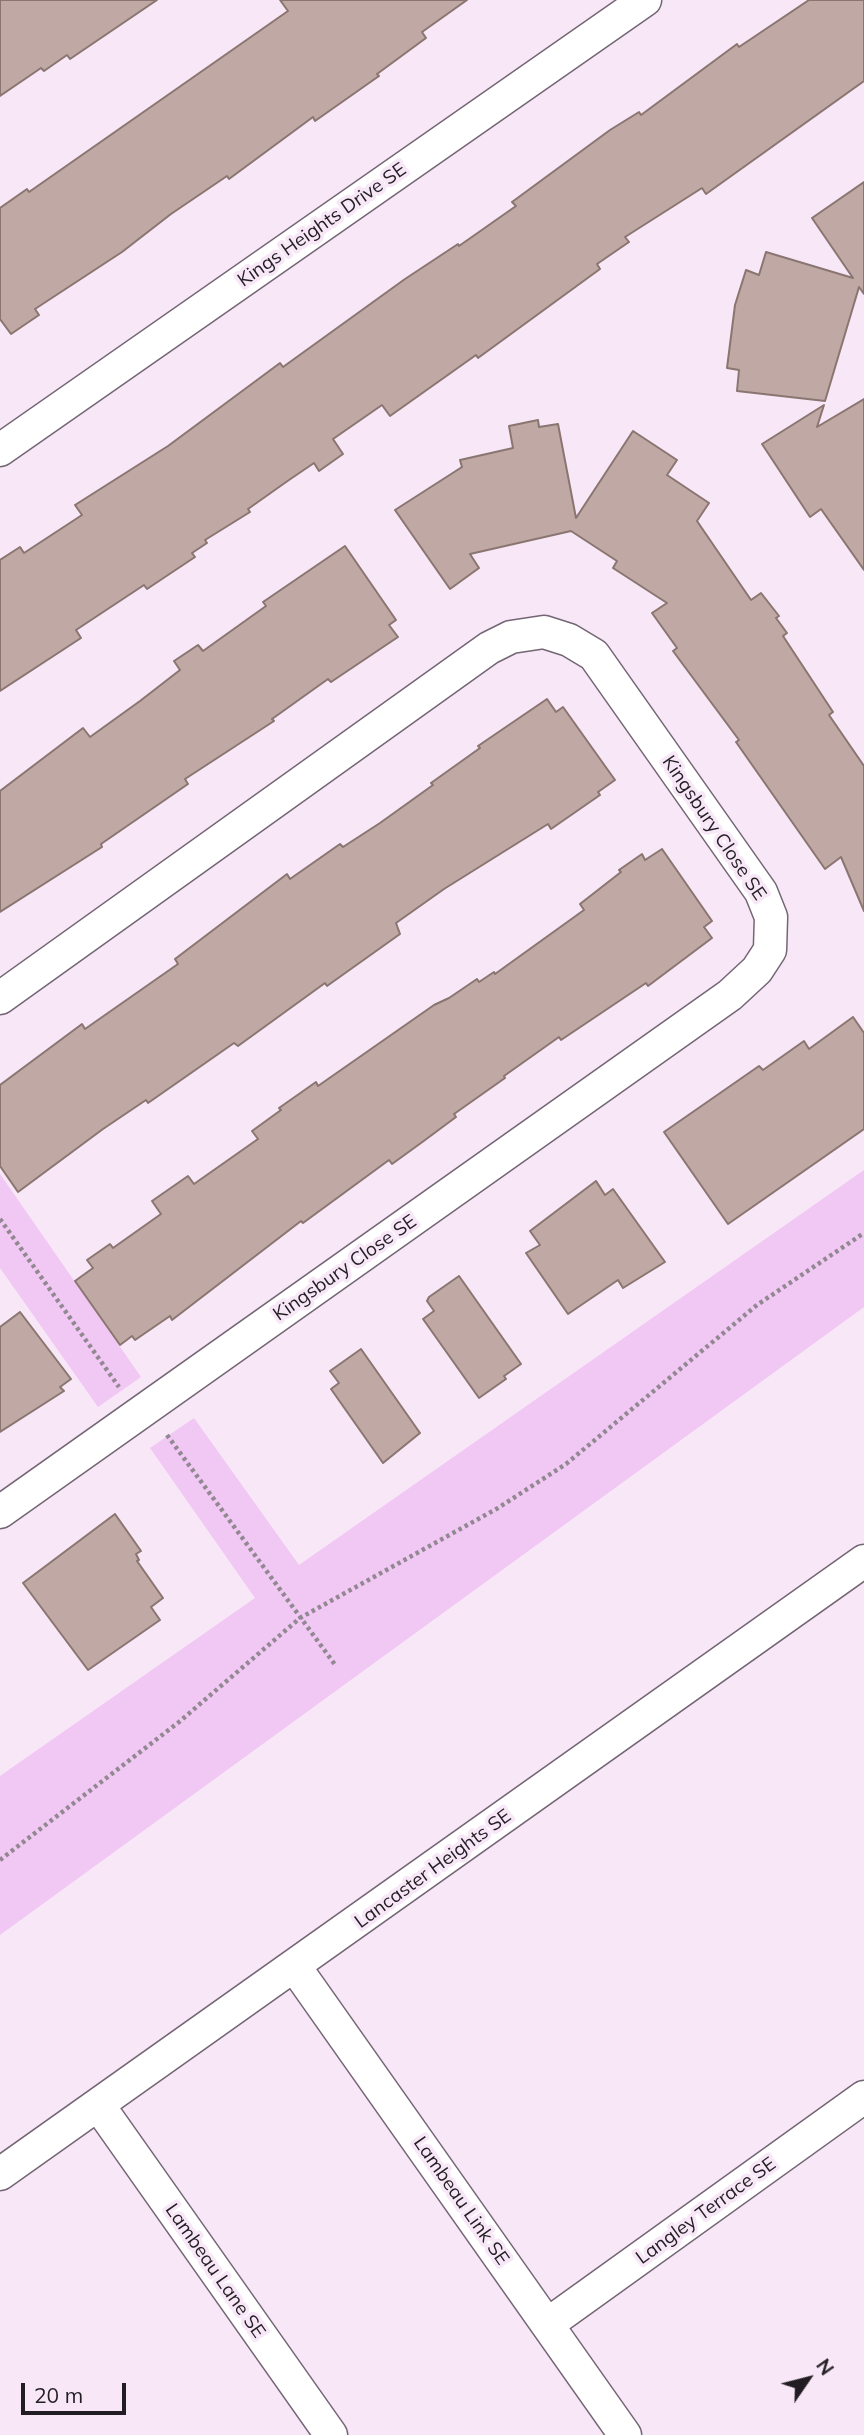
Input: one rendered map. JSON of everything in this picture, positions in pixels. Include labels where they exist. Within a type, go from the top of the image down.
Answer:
[{"type":"street","name":"Kings Heights Drive SE","points":[[0,450],[645,0]]},
{"type":"street","name":"Kingsbury Close SE","points":[[0,998],[489,648],[511,636],[544,632],[569,640],[594,655],[761,892],[771,917],[770,950],[757,970],[730,995],[0,1512]]},
{"type":"street","name":"Lancaster Heights SE","points":[[0,2174],[295,1968],[864,1561]]},
{"type":"street","name":"Lambeau Link SE","points":[[295,1968],[625,2435]]},
{"type":"street","name":"Langley Terrace SE","points":[[548,2324],[864,2097]]},
{"type":"street","name":"Lambeau Lane SE","points":[[99,2106],[331,2435]]},
{"type":"path","points":[[0,1219],[124,1393],[169,1437],[336,1666]]},
{"type":"path","points":[[0,1860],[179,1722],[300,1618],[498,1508],[566,1464],[757,1305],[864,1233]]},
{"type":"shaded area","points":[[864,1170],[864,1307],[0,1935],[0,1776],[255,1598],[150,1448],[194,1418],[299,1565]]},
{"type":"shaded area","points":[[0,1174],[141,1377],[98,1407],[0,1268]]},
{"type":"building","points":[[0,0],[157,0],[70,59],[67,55],[44,71],[41,68],[0,96]]},
{"type":"building","points":[[280,0],[467,0],[422,32],[426,38],[377,74],[379,76],[315,121],[313,117],[229,179],[227,176],[122,252],[35,309],[39,315],[11,334],[0,319],[0,208],[27,189],[29,192],[288,11]]},
{"type":"building","points":[[809,0],[864,0],[864,81],[706,194],[702,188],[625,237],[629,242],[597,264],[600,269],[478,358],[476,355],[390,416],[382,405],[333,439],[343,454],[319,471],[314,463],[289,480],[248,509],[250,512],[205,540],[207,543],[192,553],[195,557],[147,589],[144,585],[76,630],[81,638],[0,691],[0,560],[20,547],[24,553],[82,515],[75,505],[168,446],[280,363],[283,367],[405,279],[458,244],[459,246],[516,206],[512,202],[610,130],[639,112],[641,115],[737,44],[739,47]]},
{"type":"building","points":[[864,182],[864,294],[859,287],[825,401],[737,391],[739,370],[727,368],[735,305],[746,270],[759,275],[766,252],[853,278],[812,218]]},
{"type":"building","points":[[864,399],[864,570],[821,509],[810,517],[762,444],[824,405],[817,427]]},
{"type":"building","points":[[538,420],[539,427],[558,424],[576,518],[633,431],[677,460],[667,475],[709,503],[697,521],[751,600],[761,593],[779,616],[776,618],[787,633],[783,636],[833,712],[829,715],[864,766],[864,911],[841,857],[825,869],[736,742],[739,740],[673,651],[677,648],[652,613],[667,603],[613,568],[617,561],[571,531],[470,554],[479,568],[450,589],[395,510],[462,467],[460,460],[513,448],[509,426]]},
{"type":"building","points":[[345,546],[396,620],[389,625],[398,637],[331,682],[328,679],[272,719],[274,721],[185,779],[188,784],[101,844],[102,847],[0,912],[0,791],[83,728],[90,737],[180,670],[174,661],[198,645],[203,651],[266,606],[263,602]]},
{"type":"building","points":[[547,699],[556,712],[563,707],[615,780],[598,792],[600,795],[551,829],[548,824],[444,889],[396,923],[400,934],[327,986],[325,983],[238,1046],[234,1043],[148,1103],[146,1100],[18,1192],[0,1166],[0,1085],[82,1024],[85,1029],[178,964],[175,959],[287,874],[290,879],[340,844],[343,847],[380,823],[433,785],[431,783],[480,748],[478,746]]},
{"type":"building","points":[[662,849],[712,921],[704,927],[712,938],[648,986],[646,983],[561,1040],[559,1037],[454,1114],[456,1117],[421,1143],[392,1164],[389,1160],[303,1223],[301,1221],[172,1320],[170,1316],[135,1340],[132,1336],[120,1345],[75,1281],[93,1268],[87,1260],[110,1244],[113,1248],[161,1214],[152,1201],[188,1176],[194,1184],[258,1139],[252,1131],[281,1110],[279,1108],[316,1082],[318,1086],[434,1005],[477,979],[479,982],[494,972],[495,974],[584,910],[580,904],[621,872],[619,870],[642,854],[645,860]]},
{"type":"building","points":[[853,1017],[864,1033],[864,1129],[728,1224],[664,1132],[759,1066],[763,1070],[804,1041],[809,1049]]},
{"type":"building","points":[[596,1181],[605,1195],[613,1189],[665,1262],[623,1288],[618,1280],[568,1314],[526,1253],[540,1245],[530,1231]]},
{"type":"building","points":[[459,1276],[521,1364],[504,1376],[506,1379],[479,1398],[423,1319],[434,1311],[427,1301],[429,1297]]},
{"type":"building","points":[[20,1312],[71,1379],[60,1387],[64,1391],[0,1432],[0,1327]]},
{"type":"building","points":[[361,1349],[420,1433],[383,1463],[331,1389],[339,1383],[330,1371]]},
{"type":"building","points":[[115,1514],[141,1551],[136,1554],[139,1560],[137,1561],[163,1598],[151,1607],[160,1620],[88,1670],[23,1583]]}]
